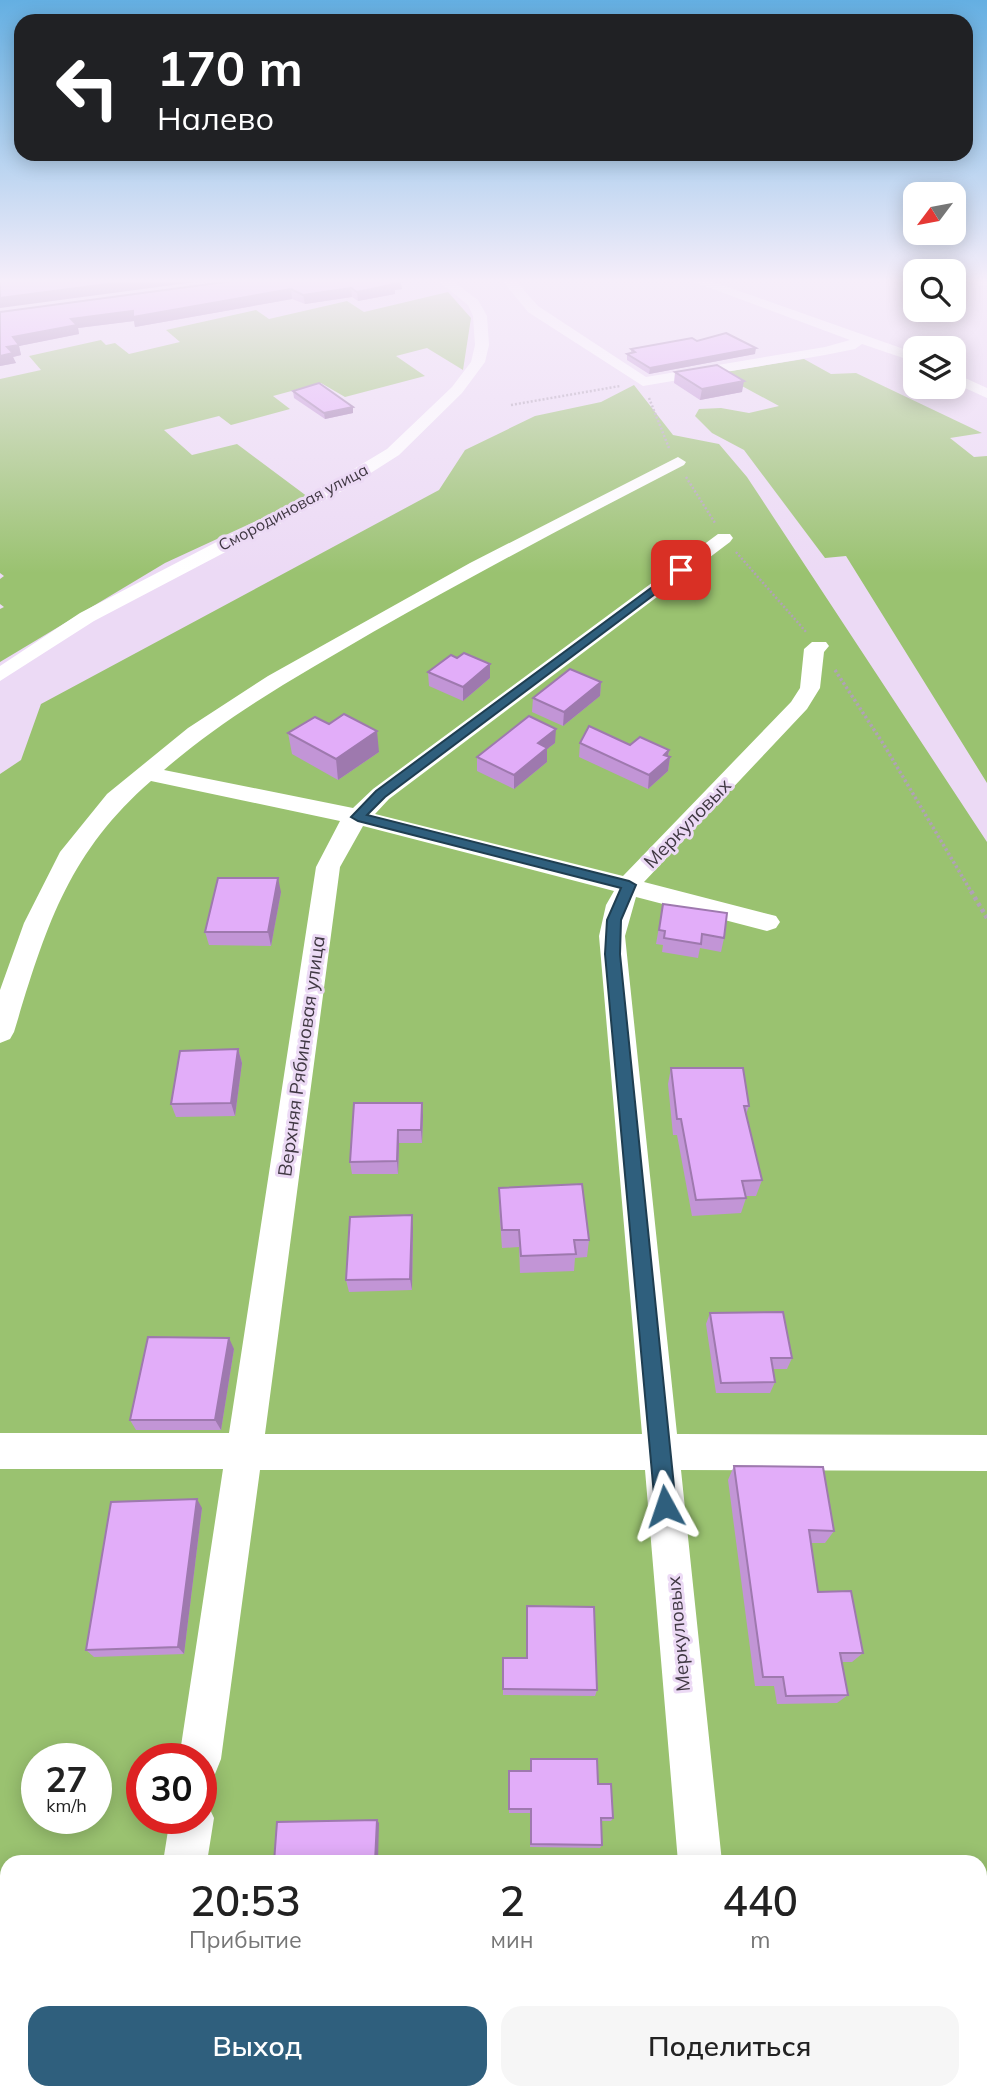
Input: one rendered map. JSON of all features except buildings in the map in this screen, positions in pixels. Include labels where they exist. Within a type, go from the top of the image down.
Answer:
[{"type":"street","name":"Смородиновая улица","points":[[0,675],[88,617],[338,486],[403,443],[467,377]]},
{"type":"street","points":[[635,377],[643,382],[672,377]]},
{"type":"street","points":[[966,383],[987,394]]},
{"type":"street","points":[[0,1032],[33,931],[58,876],[88,827],[114,797],[183,740],[234,704],[533,535],[678,463]]},
{"type":"street","name":"Верхняя Рябиновая улица","points":[[202,1743],[328,867],[348,827],[381,794],[724,538]]},
{"type":"street","name":"Меркуловых","points":[[699,1855],[612,954],[614,920],[629,885],[800,705],[810,688],[814,649],[819,646]]},
{"type":"street","points":[[146,773],[358,817],[767,922]]},
{"type":"street","points":[[0,1451],[245,1449],[987,1452]]},
{"type":"street","points":[[186,1855],[189,1834]]},
{"type":"path","points":[[511,405],[643,382]]},
{"type":"green space","points":[[421,377],[345,397],[321,383],[273,396],[290,409],[231,425],[219,416],[164,430],[192,455],[237,444],[308,497],[165,563],[0,662],[0,609],[4,607],[0,604],[0,579],[4,576],[0,573],[0,379]]},
{"type":"green space","points":[[725,377],[864,377],[903,395],[903,399],[911,399],[982,433],[950,438],[974,457],[987,456],[987,783],[846,556],[825,558],[744,450],[712,433],[695,416],[699,409],[721,408],[749,413],[779,406]]},
{"type":"green space","points":[[634,385],[673,435],[719,444],[747,477],[987,842],[987,1855],[0,1855],[0,774],[21,760],[41,704],[439,490],[465,450],[535,416],[601,402]]},
{"type":"route","points":[[665,1506],[612,954],[614,920],[629,885],[358,817],[381,794],[681,570]]}]
